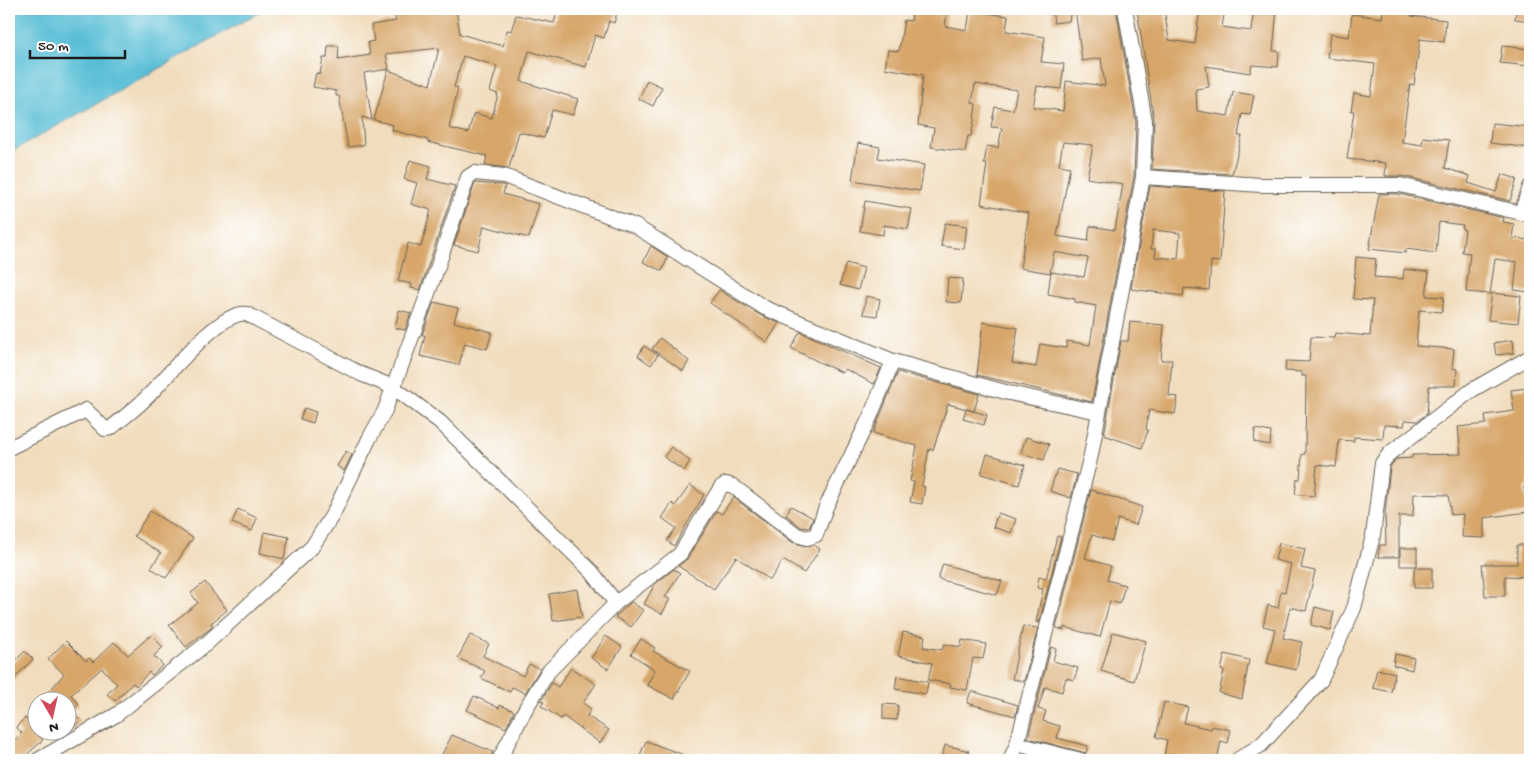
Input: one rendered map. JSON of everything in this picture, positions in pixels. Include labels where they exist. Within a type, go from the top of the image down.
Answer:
[{"type":"street","points":[[1010,760],[1017,744],[1088,464],[1143,177],[1145,121],[1125,9]]},
{"type":"street","points":[[38,760],[116,715],[206,644],[247,605],[304,557],[334,514],[385,410],[438,266],[465,184],[474,173],[504,176],[635,226],[765,308],[892,361],[1009,393],[1098,412]]},
{"type":"street","points":[[1143,177],[1261,185],[1400,185],[1525,214],[1530,187]]},
{"type":"street","points":[[9,448],[86,410],[104,429],[111,428],[148,397],[210,332],[230,316],[242,313],[360,374],[393,387],[440,422],[592,572],[616,603]]},
{"type":"street","points":[[1237,760],[1261,745],[1321,680],[1354,608],[1372,536],[1382,463],[1390,453],[1472,390],[1530,357]]},
{"type":"street","points":[[499,760],[526,708],[548,672],[616,603],[680,554],[721,488],[726,484],[733,486],[797,535],[807,538],[816,535],[826,507],[870,418],[892,361]]},
{"type":"street","points":[[1017,744],[1080,760]]},
{"type":"water","points":[[9,9],[265,9],[9,153]]},
{"type":"building","points":[[413,9],[456,9],[460,34],[503,46],[507,30],[511,31],[516,15],[554,23],[558,9],[583,9],[596,13],[597,9],[618,9],[614,23],[609,21],[604,38],[595,35],[586,67],[529,51],[521,81],[578,99],[573,115],[552,110],[544,138],[519,132],[509,168],[485,165],[487,156],[427,142],[428,140],[392,130],[393,125],[374,120],[388,70],[430,85],[439,48],[386,54],[389,69],[364,73],[372,120],[362,117],[364,145],[348,147],[339,96],[336,96],[336,91],[313,87],[316,73],[320,74],[323,58],[327,58],[328,46],[339,46],[338,60],[370,55],[368,42],[374,41],[371,25],[396,21],[394,14],[413,11]],"holes":[[[463,56],[497,66],[490,91],[498,94],[492,118],[474,113],[468,133],[449,128],[458,88],[454,87]]]},
{"type":"building","points":[[913,9],[948,9],[945,26],[967,30],[970,11],[1008,16],[1006,31],[1045,37],[1041,62],[1064,64],[1061,89],[1037,86],[1033,107],[1063,111],[1066,81],[1105,86],[1101,58],[1082,61],[1075,9],[1116,9],[1136,122],[1134,176],[1092,402],[977,375],[983,322],[1018,328],[1012,363],[1036,367],[1040,344],[1066,348],[1067,341],[1090,345],[1096,306],[1075,302],[1075,299],[1048,294],[1051,272],[1084,277],[1088,258],[1054,252],[1050,273],[1020,268],[1029,213],[981,204],[987,164],[984,164],[987,146],[998,148],[1002,128],[991,127],[995,107],[1013,110],[1017,90],[975,84],[972,103],[976,104],[974,121],[971,136],[968,136],[965,152],[931,147],[934,128],[918,125],[923,75],[885,68],[888,50],[899,51],[904,20],[911,21]],"holes":[[[1063,142],[1093,145],[1087,178],[1123,184],[1115,230],[1090,226],[1088,241],[1057,236],[1070,167],[1059,165]]]},
{"type":"building","points":[[1052,9],[1071,9],[1069,21],[1054,23]]},
{"type":"building","points":[[1137,9],[1164,9],[1169,40],[1195,44],[1200,9],[1225,9],[1222,27],[1251,31],[1254,9],[1277,9],[1273,51],[1279,51],[1278,67],[1252,65],[1250,73],[1206,66],[1209,87],[1196,89],[1197,111],[1228,116],[1233,92],[1254,95],[1250,115],[1242,114],[1238,136],[1242,136],[1232,174],[1152,169],[1154,120]]},
{"type":"building","points":[[1383,9],[1412,9],[1411,16],[1446,20],[1444,42],[1420,39],[1414,85],[1410,84],[1402,142],[1422,145],[1423,137],[1449,140],[1445,168],[1470,176],[1468,183],[1496,192],[1502,174],[1517,179],[1510,201],[1402,176],[1385,176],[1386,163],[1347,159],[1354,111],[1351,111],[1354,93],[1371,96],[1375,64],[1327,58],[1330,34],[1349,37],[1352,14],[1382,18]]},
{"type":"building","points":[[1516,9],[1530,9],[1530,21],[1515,19]]},
{"type":"building","points":[[1502,46],[1530,49],[1530,66],[1500,63]]},
{"type":"building","points":[[647,80],[662,87],[653,106],[639,99]]},
{"type":"building","points":[[1492,123],[1530,127],[1530,148],[1490,143]]},
{"type":"building","points":[[858,143],[880,147],[878,158],[924,165],[920,191],[852,180]]},
{"type":"building","points":[[410,160],[431,166],[427,179],[455,186],[420,290],[411,288],[412,284],[398,281],[408,243],[421,247],[431,210],[411,204],[417,183],[404,179]]},
{"type":"building","points":[[475,183],[502,185],[505,186],[503,194],[539,204],[529,238],[484,226],[478,251],[454,245]]},
{"type":"building","points":[[1150,186],[1225,191],[1220,262],[1211,261],[1209,290],[1184,288],[1183,296],[1131,289]],"holes":[[[1153,230],[1180,233],[1178,259],[1155,257],[1156,249],[1151,249]]]},
{"type":"building","points":[[1379,194],[1399,194],[1504,218],[1503,222],[1514,224],[1512,238],[1530,240],[1530,292],[1514,290],[1517,262],[1495,259],[1490,294],[1466,292],[1470,253],[1462,252],[1465,230],[1462,229],[1463,225],[1439,222],[1436,253],[1406,249],[1406,253],[1369,249]]},
{"type":"building","points":[[865,201],[912,209],[908,229],[884,225],[883,235],[860,231]]},
{"type":"building","points":[[945,223],[967,226],[964,249],[941,246]]},
{"type":"building","points":[[651,246],[668,257],[662,271],[643,262]]},
{"type":"building","points":[[1356,257],[1376,259],[1374,277],[1403,279],[1404,269],[1429,272],[1426,296],[1444,297],[1442,312],[1419,310],[1416,346],[1454,349],[1452,368],[1457,369],[1456,386],[1429,386],[1427,414],[1417,421],[1405,420],[1404,426],[1384,425],[1383,439],[1354,437],[1354,441],[1339,440],[1336,467],[1317,465],[1314,496],[1295,494],[1297,479],[1300,479],[1302,454],[1305,454],[1306,376],[1302,376],[1302,372],[1285,371],[1286,361],[1309,362],[1311,337],[1334,338],[1335,333],[1370,336],[1373,300],[1353,299]]},
{"type":"building","points":[[846,263],[864,268],[858,290],[840,285]]},
{"type":"building","points":[[948,278],[963,279],[961,303],[946,302]]},
{"type":"building","points":[[719,290],[760,315],[779,323],[767,342],[710,303]]},
{"type":"building","points":[[1492,293],[1521,296],[1518,323],[1488,320]]},
{"type":"building","points":[[866,296],[880,299],[877,316],[863,314]]},
{"type":"building","points":[[434,302],[458,308],[454,322],[492,332],[487,349],[465,343],[459,365],[420,356],[425,335],[422,335]]},
{"type":"building","points":[[399,310],[411,313],[405,330],[395,328]]},
{"type":"building","points":[[1130,322],[1164,325],[1161,360],[1172,360],[1169,396],[1178,397],[1175,414],[1149,410],[1146,429],[1148,430],[1142,448],[1104,435],[1121,341],[1128,341]]},
{"type":"building","points":[[800,332],[881,368],[874,384],[845,369],[843,373],[791,348]]},
{"type":"building","points":[[660,338],[689,361],[683,371],[652,349]]},
{"type":"building","points":[[1513,340],[1514,353],[1496,355],[1494,343]]},
{"type":"building","points":[[644,346],[658,355],[651,365],[638,356]]},
{"type":"building","points":[[898,372],[979,394],[974,411],[948,404],[933,450],[929,449],[922,486],[925,487],[922,504],[910,502],[914,482],[910,481],[917,446],[873,433]]},
{"type":"building","points":[[1527,388],[1530,403],[1530,479],[1528,479],[1529,486],[1524,486],[1527,512],[1484,518],[1484,538],[1462,537],[1463,514],[1451,515],[1448,495],[1414,494],[1413,516],[1399,516],[1399,557],[1378,557],[1380,545],[1386,545],[1385,514],[1390,467],[1396,459],[1412,458],[1412,455],[1461,454],[1458,427],[1486,424],[1485,415],[1514,411],[1511,390]]},
{"type":"building","points":[[304,408],[316,412],[313,423],[300,419]]},
{"type":"building","points":[[966,409],[987,415],[984,425],[963,419]]},
{"type":"building","points":[[1255,429],[1271,432],[1270,445],[1254,442]]},
{"type":"building","points":[[1026,437],[1049,444],[1044,460],[1021,453]]},
{"type":"building","points":[[671,447],[690,461],[684,471],[664,457]]},
{"type":"building","points":[[346,451],[352,455],[344,471],[337,466]]},
{"type":"building","points":[[987,454],[1025,465],[1019,485],[981,474]]},
{"type":"building","points":[[1057,469],[1077,474],[1071,498],[1050,491]]},
{"type":"building","points":[[690,485],[704,495],[674,546],[667,541],[676,528],[662,518],[672,503],[675,506]]},
{"type":"building","points":[[1091,490],[1142,507],[1136,525],[1118,519],[1112,541],[1092,535],[1085,558],[1111,566],[1107,580],[1125,585],[1120,604],[1110,601],[1100,637],[1064,627],[1064,630],[1056,628]]},
{"type":"building","points":[[733,497],[792,542],[805,546],[814,545],[820,549],[804,573],[783,560],[770,580],[736,557],[714,589],[678,566],[687,559],[717,511],[722,514]]},
{"type":"building","points":[[791,506],[813,518],[809,528],[801,527],[786,515]]},
{"type":"building","points":[[238,509],[257,518],[252,531],[232,523]]},
{"type":"building","points":[[150,511],[193,538],[166,578],[151,568],[161,553],[134,536]]},
{"type":"building","points":[[998,513],[1016,519],[1011,533],[993,527]]},
{"type":"building","points":[[264,532],[289,537],[284,559],[260,553]]},
{"type":"building","points":[[1057,536],[1061,537],[1039,623],[1036,622],[1043,589],[1037,588],[1039,577],[1046,579]]},
{"type":"building","points":[[1279,543],[1305,549],[1301,568],[1315,571],[1306,611],[1290,607],[1283,638],[1302,642],[1296,670],[1267,663],[1275,629],[1263,626],[1268,605],[1278,608],[1281,591],[1285,592],[1291,564],[1275,560]]},
{"type":"building","points":[[1517,545],[1530,545],[1530,577],[1505,576],[1505,596],[1485,596],[1482,564],[1517,564]]},
{"type":"building","points":[[1400,548],[1417,548],[1417,566],[1400,566]]},
{"type":"building","points":[[943,564],[1002,581],[997,595],[938,579]]},
{"type":"building","points":[[1414,568],[1432,568],[1432,588],[1414,588]]},
{"type":"building","points":[[674,569],[680,573],[665,597],[670,599],[662,614],[644,604],[655,584]]},
{"type":"building","points":[[205,582],[227,610],[211,623],[213,626],[211,628],[186,647],[169,625],[198,603],[191,593]]},
{"type":"building","points":[[577,589],[582,617],[553,621],[549,594]]},
{"type":"building","points":[[631,602],[643,610],[631,627],[615,617]]},
{"type":"building","points":[[1315,607],[1334,612],[1330,630],[1311,625]]},
{"type":"building","points":[[1023,626],[1038,628],[1024,681],[1012,679]]},
{"type":"building","points":[[903,632],[925,636],[923,647],[942,650],[944,644],[961,647],[962,640],[986,644],[983,659],[973,658],[967,690],[950,687],[951,684],[928,680],[932,663],[898,656]]},
{"type":"building","points":[[1113,632],[1146,641],[1134,681],[1101,671]]},
{"type":"building","points":[[151,635],[163,647],[154,656],[163,665],[152,675],[149,672],[136,686],[133,683],[115,701],[107,694],[117,684],[102,668],[74,692],[49,692],[64,674],[48,659],[66,641],[86,661],[89,658],[93,662],[114,642],[128,655]]},
{"type":"building","points":[[470,635],[489,644],[483,656],[523,676],[529,664],[540,669],[525,693],[512,687],[510,692],[481,678],[485,671],[458,658]]},
{"type":"building","points":[[606,636],[622,647],[608,669],[591,658]]},
{"type":"building","points":[[641,639],[655,648],[653,651],[690,671],[674,699],[647,685],[655,670],[631,654]]},
{"type":"building","points":[[1051,647],[1056,649],[1053,661],[1078,668],[1074,680],[1066,678],[1062,692],[1045,687],[1038,709],[1046,711],[1043,721],[1060,726],[1057,738],[1088,746],[1086,753],[1028,738]]},
{"type":"building","points":[[25,651],[33,659],[9,684],[9,667]]},
{"type":"building","points":[[1225,654],[1249,660],[1242,699],[1219,693],[1224,671],[1221,670]]},
{"type":"building","points":[[1395,654],[1414,658],[1412,670],[1393,665]]},
{"type":"building","points":[[571,668],[596,684],[583,703],[591,709],[587,716],[609,730],[600,743],[563,716],[561,719],[541,706],[544,702],[541,701],[552,683],[558,687]]},
{"type":"building","points":[[1377,669],[1395,673],[1391,692],[1373,688]]},
{"type":"building","points":[[897,676],[928,682],[926,694],[895,689]]},
{"type":"building","points":[[971,691],[1018,705],[1015,716],[967,703]]},
{"type":"building","points":[[474,696],[499,708],[500,705],[514,711],[506,728],[467,710]]},
{"type":"building","points":[[1164,702],[1188,707],[1184,723],[1211,729],[1212,726],[1231,730],[1228,743],[1221,741],[1217,760],[1186,756],[1183,760],[1164,756],[1167,740],[1156,737]]},
{"type":"building","points":[[883,704],[898,705],[897,720],[883,719]]},
{"type":"building","points":[[25,718],[28,721],[28,742],[41,742],[21,760],[13,760],[9,756],[9,746],[22,733],[16,727]]},
{"type":"building","points":[[452,735],[493,752],[489,760],[439,760]]},
{"type":"building","points":[[646,741],[695,759],[695,760],[638,760]]},
{"type":"building","points":[[945,745],[969,751],[966,760],[941,760]]}]
